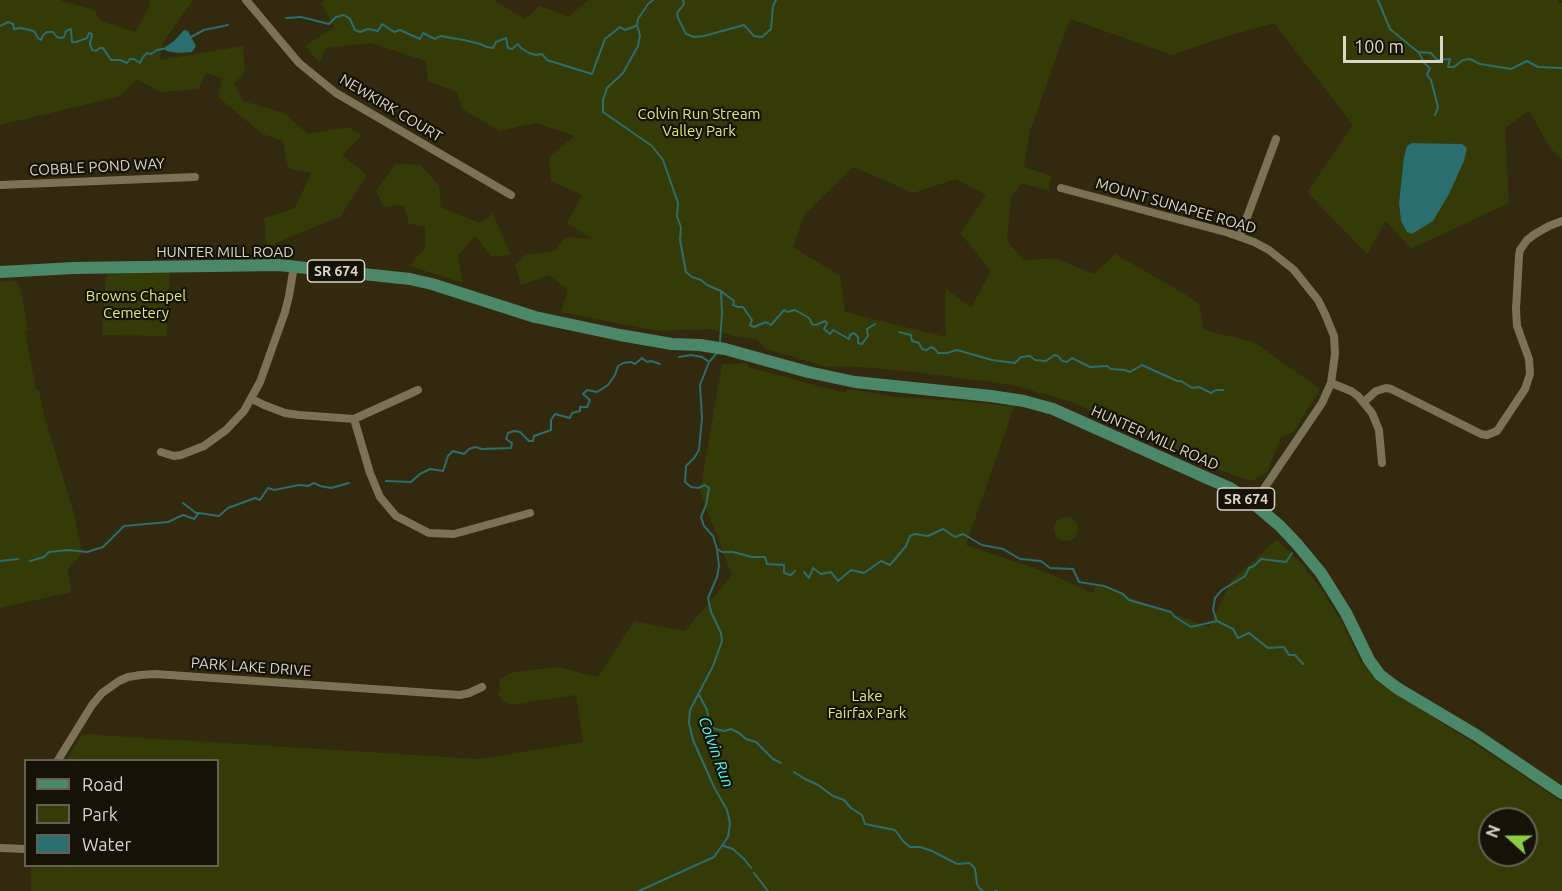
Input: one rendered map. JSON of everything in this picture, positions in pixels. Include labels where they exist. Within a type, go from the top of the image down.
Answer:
[{"type":"main road","name":"HUNTER MILL ROAD","points":[[0,272],[74,268],[294,266],[417,281],[543,319],[631,338],[672,344],[719,345],[761,351],[828,376],[868,385],[967,393],[1041,405],[1072,416],[1230,488],[1253,503],[1298,544],[1321,573],[1346,613],[1369,660],[1380,675],[1397,688],[1476,735],[1562,793]]},
{"type":"street","name":"NEWKIRK COURT","points":[[246,0],[299,63],[336,93],[511,195]]},
{"type":"street","points":[[1240,236],[1276,139]]},
{"type":"street","name":"COBBLE POND WAY","points":[[0,185],[195,177]]},
{"type":"street","name":"MOUNT SUNAPEE ROAD","points":[[1061,188],[1240,236],[1282,259],[1318,300],[1330,325],[1335,344],[1331,383],[1322,403],[1253,503]]},
{"type":"street","points":[[1365,402],[1376,391],[1391,389],[1481,434],[1487,435],[1497,431],[1524,389],[1530,374],[1529,359],[1517,326],[1520,250],[1535,234],[1562,221]]},
{"type":"street","points":[[160,452],[174,456],[204,446],[231,426],[244,411],[260,382],[285,312],[294,266]]},
{"type":"street","points":[[1331,383],[1351,391],[1365,402],[1379,430],[1382,463]]},
{"type":"street","points":[[252,399],[285,413],[354,419],[418,390]]},
{"type":"street","points":[[354,419],[380,497],[396,516],[429,533],[454,534],[530,513]]},
{"type":"street","name":"PARK LAKE DRIVE","points":[[59,759],[102,693],[128,677],[155,674],[460,695],[482,687]]},
{"type":"street","points":[[0,848],[24,849]]},
{"type":"green space","points":[[0,0],[61,0],[94,10],[101,21],[135,32],[151,3],[149,0],[193,0],[163,43],[159,60],[243,46],[245,72],[234,84],[243,101],[284,113],[308,134],[348,127],[362,136],[342,155],[367,175],[341,216],[267,247],[264,218],[295,208],[311,173],[288,168],[283,141],[262,134],[218,97],[222,78],[206,73],[199,89],[160,92],[137,79],[121,96],[0,125]]},
{"type":"green space","name":"Colvin Run Stream Valley Park","points":[[325,0],[494,0],[525,19],[540,6],[568,17],[588,0],[1559,0],[1558,2],[1562,3],[1562,159],[1551,149],[1529,111],[1505,128],[1509,203],[1411,249],[1386,221],[1367,254],[1307,192],[1353,125],[1274,23],[1173,55],[1070,19],[1030,131],[1024,167],[1052,176],[1049,191],[1022,183],[1011,197],[1007,241],[1024,260],[1055,258],[1094,274],[1115,254],[1199,304],[1204,330],[1254,342],[1320,389],[1294,432],[1281,438],[1267,472],[1252,481],[1219,470],[1075,403],[1012,385],[922,373],[823,366],[764,348],[756,339],[733,336],[711,329],[657,331],[561,312],[568,290],[549,275],[521,285],[515,265],[525,255],[555,251],[565,237],[593,239],[567,223],[582,195],[551,181],[549,157],[574,136],[536,123],[500,131],[462,109],[457,92],[428,81],[426,61],[371,43],[326,48],[320,63],[305,46],[334,27],[321,3]],"holes":[[[1412,143],[1462,144],[1467,148],[1464,161],[1433,221],[1412,234],[1401,221],[1399,203],[1404,157],[1407,146]],[[853,167],[913,193],[956,179],[986,195],[960,233],[991,271],[971,308],[945,288],[946,337],[845,312],[840,276],[793,247],[805,214]]]},
{"type":"green space","points":[[395,164],[421,165],[439,186],[441,207],[480,223],[493,214],[511,255],[492,257],[475,236],[458,256],[463,283],[409,266],[426,247],[425,226],[409,224],[404,205],[384,207],[376,191]]},
{"type":"green space","name":"Browns Chapel Cemetery","points":[[170,272],[166,336],[102,335],[106,274]]},
{"type":"green space","points":[[14,280],[20,287],[28,330],[25,331],[36,390],[39,390],[44,415],[75,517],[82,553],[68,569],[71,592],[0,608],[0,282]]},
{"type":"green space","name":"Lake Fairfax Park","points":[[748,363],[748,367],[845,393],[847,389],[891,396],[1014,407],[966,545],[1046,572],[1093,593],[1096,585],[1209,627],[1231,581],[1277,539],[1305,568],[1323,592],[1341,620],[1360,660],[1377,681],[1562,802],[1562,891],[31,891],[31,867],[219,867],[219,759],[67,759],[82,734],[479,759],[583,742],[576,695],[511,705],[498,695],[499,680],[512,672],[558,667],[598,677],[634,621],[685,631],[732,575],[700,492],[722,364]]},
{"type":"green space","points":[[1066,517],[1071,518],[1077,524],[1077,534],[1071,540],[1066,541],[1061,540],[1055,534],[1054,529],[1055,524],[1061,518]]},
{"type":"water","points":[[184,30],[188,31],[196,46],[192,52],[166,51],[165,47]]},
{"type":"water","points":[[1412,143],[1462,144],[1467,148],[1464,161],[1449,194],[1433,221],[1412,234],[1407,232],[1401,221],[1399,203],[1404,157],[1407,146]]},
{"type":"waterway","name":"Colvin Run","points":[[653,0],[638,19],[640,35],[638,46],[623,73],[607,88],[603,100],[603,112],[652,146],[663,160],[678,203],[677,217],[681,227],[680,240],[686,272],[721,291],[720,342]]},
{"type":"waterway","name":"Colvin Run","points":[[683,0],[684,4],[677,13],[678,18],[686,34],[694,37],[744,25],[754,36],[762,37],[771,29],[773,6],[776,0]]},
{"type":"waterway","points":[[1378,0],[1390,29],[1418,52],[1431,53],[1437,60],[1450,59],[1448,67],[1454,67],[1463,60],[1470,59],[1480,64],[1511,69],[1527,61],[1538,67],[1562,68]]},
{"type":"waterway","points":[[286,18],[301,17],[329,24],[336,17],[344,15],[350,19],[355,30],[360,32],[368,29],[378,31],[382,24],[394,32],[400,30],[420,39],[423,33],[435,39],[440,36],[493,48],[496,42],[506,38],[508,48],[512,49],[518,44],[529,53],[542,54],[547,60],[592,74],[605,39],[620,27],[625,30],[636,26]]},
{"type":"waterway","points":[[0,26],[8,22],[13,24],[14,29],[34,31],[41,40],[47,32],[53,32],[61,38],[64,37],[66,31],[71,29],[72,42],[87,38],[89,33],[92,34],[90,44],[92,50],[103,48],[111,60],[127,63],[130,59],[140,63],[147,53],[151,54],[168,48]]},
{"type":"waterway","points":[[189,38],[204,30],[228,25]]},
{"type":"waterway","points":[[1419,53],[1430,68],[1427,75],[1431,80],[1438,107],[1435,115]]},
{"type":"waterway","points":[[721,291],[734,301],[733,305],[743,307],[752,320],[750,325],[754,327],[766,322],[771,325],[784,310],[787,312],[795,310],[809,318],[812,324],[816,325],[825,321],[827,323],[824,329],[830,334],[833,330],[849,339],[854,333],[858,337],[858,343],[862,344],[868,336],[867,329],[875,324]]},
{"type":"waterway","points":[[899,332],[911,335],[912,341],[919,343],[922,349],[927,350],[931,347],[938,353],[957,350],[992,360],[1015,363],[1021,357],[1030,356],[1035,360],[1046,361],[1054,355],[1062,361],[1067,362],[1072,358],[1090,367],[1107,366],[1111,369],[1130,372],[1142,365],[1192,388],[1199,387],[1211,393],[1223,390]]},
{"type":"waterway","name":"Colvin Run","points":[[639,891],[714,857],[728,837],[730,823],[727,810],[693,740],[689,723],[690,710],[713,666],[722,641],[708,598],[717,577],[719,566],[717,549],[713,536],[704,526],[701,517],[709,488],[705,485],[698,488],[691,487],[685,482],[686,466],[699,450],[702,418],[700,385],[709,362],[717,353]]},
{"type":"waterway","points":[[679,357],[691,355],[702,357],[709,362]]},
{"type":"waterway","points":[[386,481],[411,482],[430,469],[443,471],[448,456],[453,451],[464,454],[475,447],[482,449],[511,448],[512,443],[506,439],[508,433],[514,431],[520,432],[529,441],[533,441],[534,436],[551,430],[551,420],[555,414],[570,418],[572,413],[580,411],[580,407],[587,407],[590,400],[583,394],[587,390],[597,392],[608,385],[618,366],[631,362],[635,364],[642,358],[647,362],[660,364]]},
{"type":"waterway","points":[[30,561],[44,557],[49,552],[68,550],[87,552],[103,547],[124,526],[168,522],[183,515],[194,519],[199,513],[219,516],[228,508],[255,498],[260,500],[268,488],[274,490],[299,485],[308,486],[314,483],[331,488],[349,483]]},
{"type":"waterway","points":[[183,503],[198,513]]},
{"type":"waterway","points":[[804,572],[809,578],[813,568],[821,574],[831,572],[838,581],[851,570],[864,573],[881,561],[890,565],[906,546],[910,536],[915,534],[928,536],[943,529],[955,537],[963,534],[982,545],[1003,549],[1020,559],[1041,561],[1050,568],[1073,569],[1079,582],[1104,586],[1123,594],[1129,600],[1171,612],[1191,627],[1217,621],[1233,629],[1238,638],[1249,633],[1268,648],[1284,647],[1289,655],[1295,655],[1303,664]]},
{"type":"waterway","points":[[719,550],[752,557],[765,557],[767,564],[784,565],[784,573],[791,575],[795,571]]},
{"type":"waterway","points":[[1217,621],[1213,610],[1215,598],[1222,590],[1245,576],[1249,568],[1261,559],[1286,562],[1292,553]]},
{"type":"waterway","points":[[0,561],[18,559]]},
{"type":"waterway","points":[[699,695],[707,710],[709,724],[715,729],[724,731],[731,729],[739,733],[746,739],[756,742],[773,759],[781,763]]},
{"type":"waterway","points":[[794,772],[833,796],[844,800],[862,815],[865,824],[895,830],[910,847],[932,851],[957,864],[969,863],[975,869],[977,884],[983,891]]},
{"type":"waterway","points":[[724,846],[733,849],[751,868]]},
{"type":"waterway","points":[[754,873],[768,891]]}]
